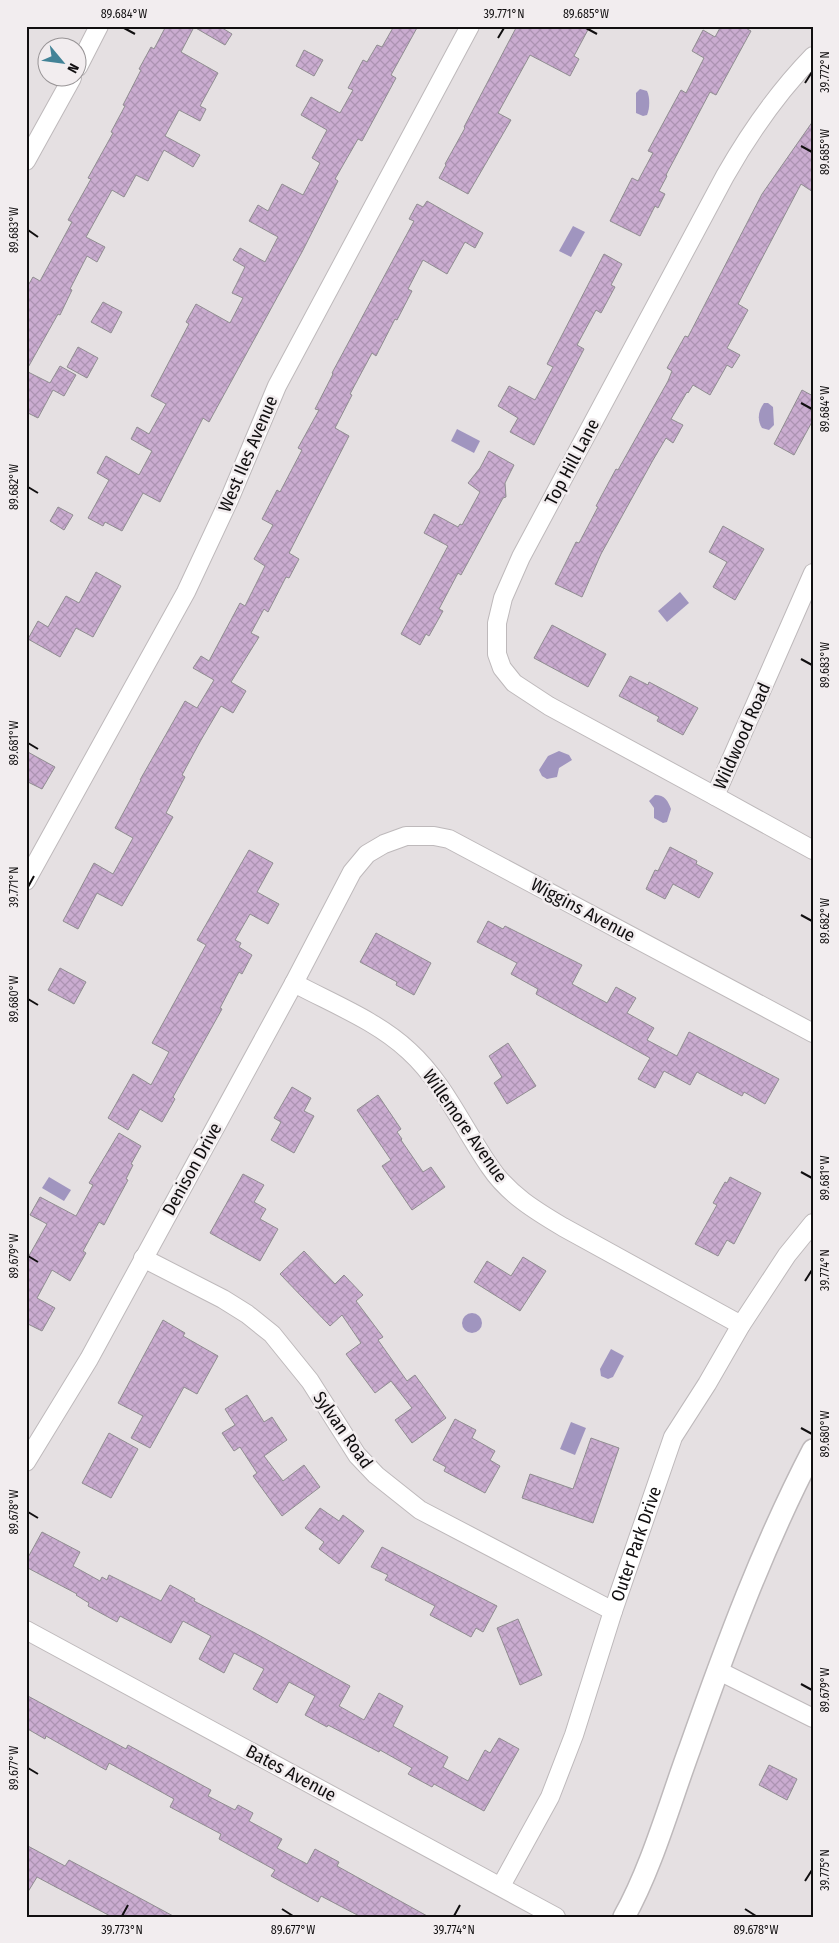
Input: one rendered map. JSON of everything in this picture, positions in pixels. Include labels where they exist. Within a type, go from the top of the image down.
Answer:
[{"type":"street","points":[[88,47],[99,26]]},
{"type":"street","name":"West Iles Avenue","points":[[26,881],[33,854],[186,592],[229,500],[277,386],[470,26]]},
{"type":"street","name":"Top Hill Lane","points":[[715,796],[549,706],[514,683],[502,668],[496,654],[497,623],[503,598],[521,557],[725,176],[747,138],[780,91],[813,56]]},
{"type":"street","points":[[26,161],[66,88]]},
{"type":"street","name":"Wildwood Road","points":[[813,573],[715,796],[813,850]]},
{"type":"street","name":"Wiggins Avenue","points":[[352,872],[367,854],[384,844],[406,836],[434,836],[449,839],[813,1033]]},
{"type":"street","name":"Denison Drive","points":[[26,1462],[89,1359],[294,983],[352,872]]},
{"type":"street","name":"Willemore Avenue","points":[[294,983],[369,1022],[409,1051],[427,1070],[491,1168],[513,1194],[555,1222],[741,1324]]},
{"type":"street","name":"Outer Park Drive","points":[[501,1886],[550,1796],[574,1735],[613,1611],[673,1437],[741,1324],[787,1255],[813,1223]]},
{"type":"street","name":"Sylvan Road","points":[[144,1258],[223,1299],[247,1314],[272,1334],[310,1382],[357,1455],[376,1476],[420,1510],[613,1611]]},
{"type":"street","points":[[624,1917],[646,1868],[717,1670],[765,1551],[788,1499],[813,1450]]},
{"type":"street","name":"Bates Avenue","points":[[26,1630],[556,1917]]},
{"type":"street","points":[[717,1670],[813,1718]]},
{"type":"shaded area","points":[[640,89],[647,91],[649,99],[647,115],[643,116],[636,113],[636,93]]},
{"type":"shaded area","points":[[573,226],[585,232],[571,257],[559,251]]},
{"type":"shaded area","points":[[764,403],[768,403],[773,407],[774,425],[769,430],[762,428],[759,422],[759,412]]},
{"type":"shaded area","points":[[457,429],[480,441],[474,453],[451,441]]},
{"type":"shaded area","points":[[680,592],[689,603],[667,622],[658,611]]},
{"type":"shaded area","points":[[559,751],[569,755],[572,760],[559,768],[557,777],[547,779],[542,776],[539,770],[548,756]]},
{"type":"shaded area","points":[[655,795],[664,797],[670,806],[671,809],[667,822],[663,823],[654,818],[654,808],[649,801]]},
{"type":"shaded area","points":[[49,1177],[71,1190],[64,1201],[42,1188]]},
{"type":"shaded area","points":[[472,1313],[479,1316],[482,1323],[479,1330],[472,1333],[465,1330],[462,1323],[465,1316]]},
{"type":"shaded area","points":[[611,1349],[624,1356],[613,1377],[608,1379],[601,1376],[600,1369]]},
{"type":"shaded area","points":[[571,1422],[586,1428],[575,1455],[560,1449]]},
{"type":"building","points":[[166,26],[219,26],[232,34],[225,45],[194,27],[181,52],[218,73],[200,106],[206,109],[200,121],[179,110],[165,136],[200,155],[193,167],[164,150],[148,181],[136,175],[124,197],[112,190],[86,237],[105,247],[97,262],[87,256],[70,289],[72,290],[60,315],[58,314],[26,371],[26,289],[33,277],[40,281],[72,222],[68,220],[91,179],[88,178],[113,133],[111,132],[125,106],[123,105],[151,47],[154,49]]},
{"type":"building","points":[[394,26],[418,26],[391,75],[396,78],[362,141],[358,139],[335,179],[338,181],[302,252],[209,422],[203,418],[160,502],[143,493],[122,531],[105,522],[103,526],[88,518],[109,480],[97,473],[106,456],[139,475],[152,451],[131,439],[137,427],[149,434],[166,404],[151,396],[189,324],[186,322],[196,304],[230,323],[243,298],[232,293],[245,267],[233,260],[240,248],[265,262],[278,237],[249,221],[258,205],[268,211],[282,184],[303,195],[320,163],[312,158],[327,130],[301,115],[311,97],[340,113],[353,90],[348,88],[363,60],[367,62],[377,45],[382,47]]},
{"type":"building","points":[[517,26],[590,26],[574,56],[579,59],[570,76],[530,55],[498,113],[511,120],[468,194],[439,178]]},
{"type":"building","points":[[721,26],[742,26],[751,31],[716,95],[710,92],[666,175],[659,191],[665,194],[658,208],[655,206],[640,236],[610,221],[632,178],[638,181],[653,153],[648,151],[681,90],[686,93],[704,58],[692,51],[703,30],[715,37]]},
{"type":"building","points":[[304,50],[323,60],[314,76],[296,66]]},
{"type":"building","points":[[813,121],[813,192],[801,184],[738,304],[748,310],[727,348],[740,355],[732,368],[727,365],[710,395],[693,385],[687,392],[671,419],[683,425],[673,443],[666,438],[653,460],[601,554],[582,597],[555,584],[576,542],[579,543],[616,469],[618,470],[668,381],[672,371],[667,368],[685,336],[688,337],[762,194]]},
{"type":"building","points":[[427,201],[483,233],[475,248],[465,242],[447,274],[423,260],[408,289],[412,291],[397,320],[395,319],[376,356],[372,353],[350,394],[352,395],[335,428],[349,436],[289,553],[299,559],[289,578],[286,577],[268,612],[264,609],[251,633],[259,637],[231,682],[246,691],[233,713],[221,706],[201,740],[182,775],[185,777],[166,813],[173,817],[122,906],[97,893],[78,929],[63,921],[94,863],[113,874],[133,838],[115,828],[185,701],[197,708],[214,680],[193,668],[201,656],[209,661],[240,603],[245,606],[265,566],[254,559],[273,525],[262,519],[277,490],[280,492],[302,450],[298,448],[319,410],[315,409],[332,373],[414,221],[409,219],[417,204],[423,207]]},
{"type":"building","points":[[604,254],[622,264],[611,285],[615,287],[601,313],[596,310],[577,345],[584,349],[534,445],[510,432],[518,418],[498,406],[509,386],[535,400],[553,367],[547,364]]},
{"type":"building","points":[[103,302],[122,312],[111,333],[91,322]]},
{"type":"building","points":[[78,347],[98,358],[87,378],[67,367]]},
{"type":"building","points":[[60,366],[76,375],[64,396],[53,390],[38,418],[26,412],[26,371],[50,383]]},
{"type":"building","points":[[802,390],[813,396],[813,420],[794,455],[774,444]]},
{"type":"building","points":[[489,451],[514,465],[505,483],[506,497],[503,498],[461,575],[458,573],[439,609],[443,611],[429,636],[426,634],[420,645],[401,634],[448,546],[424,533],[434,514],[458,527],[460,524],[462,525],[480,492],[468,483],[480,468]]},
{"type":"building","points":[[58,507],[73,515],[64,530],[50,521]]},
{"type":"building","points":[[723,526],[764,549],[735,600],[713,587],[727,562],[709,552]]},
{"type":"building","points":[[96,572],[121,586],[93,637],[76,628],[60,657],[28,639],[38,621],[48,627],[66,596],[79,603]]},
{"type":"building","points":[[552,625],[606,654],[588,687],[534,658]]},
{"type":"building","points":[[630,676],[648,685],[649,682],[698,708],[683,735],[657,721],[659,717],[619,696]]},
{"type":"building","points":[[26,751],[55,767],[42,789],[26,781]]},
{"type":"building","points":[[670,847],[697,861],[696,864],[713,873],[699,898],[673,884],[665,899],[646,889],[655,870],[658,871]]},
{"type":"building","points":[[249,850],[273,863],[257,892],[279,904],[268,924],[250,914],[235,940],[241,943],[239,947],[252,955],[242,974],[239,972],[220,1008],[222,1009],[173,1097],[175,1099],[162,1122],[140,1109],[128,1130],[108,1118],[133,1074],[151,1085],[169,1052],[152,1043],[206,945],[197,940]]},
{"type":"building","points":[[488,921],[503,929],[505,926],[582,965],[572,984],[607,1003],[616,987],[636,998],[627,1013],[654,1028],[647,1040],[677,1056],[689,1032],[779,1079],[765,1104],[744,1092],[742,1096],[697,1072],[690,1085],[664,1071],[655,1088],[638,1079],[650,1058],[536,994],[538,989],[511,974],[517,963],[477,942]]},
{"type":"building","points":[[376,933],[431,963],[414,995],[396,985],[397,982],[360,962]]},
{"type":"building","points":[[60,968],[86,982],[74,1004],[48,990]]},
{"type":"building","points":[[508,1043],[536,1086],[507,1104],[494,1083],[502,1077],[489,1056]]},
{"type":"building","points":[[292,1087],[311,1098],[304,1111],[314,1116],[294,1153],[271,1140],[281,1122],[274,1118]]},
{"type":"building","points":[[378,1095],[401,1129],[397,1132],[401,1140],[423,1172],[431,1167],[445,1187],[412,1210],[382,1166],[391,1160],[357,1110]]},
{"type":"building","points":[[119,1133],[141,1146],[131,1164],[133,1165],[126,1179],[128,1180],[104,1225],[99,1222],[83,1251],[86,1253],[70,1281],[52,1270],[37,1298],[55,1308],[42,1331],[26,1323],[26,1261],[47,1224],[30,1215],[40,1197],[76,1216],[93,1185],[89,1183]]},
{"type":"building","points":[[243,1174],[264,1185],[254,1202],[266,1209],[260,1219],[278,1229],[260,1261],[210,1233]]},
{"type":"building","points":[[730,1177],[761,1193],[734,1244],[727,1240],[718,1256],[695,1244],[717,1205],[713,1203]]},
{"type":"building","points":[[304,1251],[335,1284],[344,1275],[363,1295],[356,1301],[383,1337],[378,1340],[407,1381],[415,1375],[446,1418],[412,1443],[395,1420],[412,1408],[391,1381],[375,1393],[346,1354],[361,1343],[342,1315],[330,1326],[280,1274]]},
{"type":"building","points":[[523,1257],[546,1271],[520,1311],[474,1282],[487,1261],[511,1276]]},
{"type":"building","points":[[163,1320],[185,1333],[183,1336],[218,1356],[197,1394],[184,1387],[150,1448],[131,1438],[143,1416],[118,1403]]},
{"type":"building","points":[[247,1395],[264,1422],[272,1417],[287,1440],[264,1456],[283,1481],[304,1465],[320,1487],[282,1516],[253,1476],[257,1473],[240,1447],[234,1451],[222,1433],[235,1425],[225,1409]]},
{"type":"building","points":[[455,1419],[476,1430],[472,1438],[495,1451],[490,1460],[500,1466],[485,1493],[444,1471],[446,1467],[433,1460]]},
{"type":"building","points":[[109,1433],[138,1449],[111,1498],[82,1483]]},
{"type":"building","points":[[591,1438],[619,1448],[593,1523],[522,1498],[530,1474],[573,1489]]},
{"type":"building","points":[[320,1508],[339,1521],[343,1515],[364,1531],[339,1564],[319,1549],[324,1542],[305,1528]]},
{"type":"building","points":[[42,1532],[80,1552],[73,1566],[100,1581],[102,1577],[107,1580],[109,1575],[161,1601],[170,1585],[195,1599],[194,1601],[350,1686],[339,1706],[364,1720],[379,1693],[403,1706],[393,1726],[448,1757],[443,1767],[468,1781],[485,1750],[490,1753],[499,1738],[519,1749],[484,1811],[434,1784],[432,1787],[408,1774],[412,1768],[380,1750],[379,1752],[305,1715],[315,1696],[289,1682],[277,1703],[253,1689],[264,1669],[234,1653],[224,1673],[199,1659],[211,1636],[183,1621],[171,1643],[120,1616],[117,1622],[88,1606],[89,1603],[77,1594],[26,1567],[26,1561]]},
{"type":"building","points":[[382,1547],[497,1606],[483,1632],[476,1628],[471,1637],[430,1615],[435,1606],[385,1580],[388,1575],[371,1567]]},
{"type":"building","points":[[518,1619],[542,1675],[520,1685],[497,1628]]},
{"type":"building","points":[[26,1695],[126,1749],[128,1745],[211,1790],[208,1796],[235,1810],[238,1805],[253,1813],[249,1821],[282,1839],[277,1848],[307,1864],[315,1849],[339,1862],[337,1866],[429,1917],[361,1917],[321,1896],[318,1902],[271,1876],[275,1870],[219,1839],[221,1834],[170,1807],[174,1799],[109,1763],[106,1770],[46,1736],[45,1739],[26,1728]]},
{"type":"building","points":[[769,1765],[797,1779],[787,1800],[759,1785]]},
{"type":"building","points":[[26,1845],[65,1866],[69,1860],[175,1917],[112,1917],[37,1877],[26,1895]]}]
